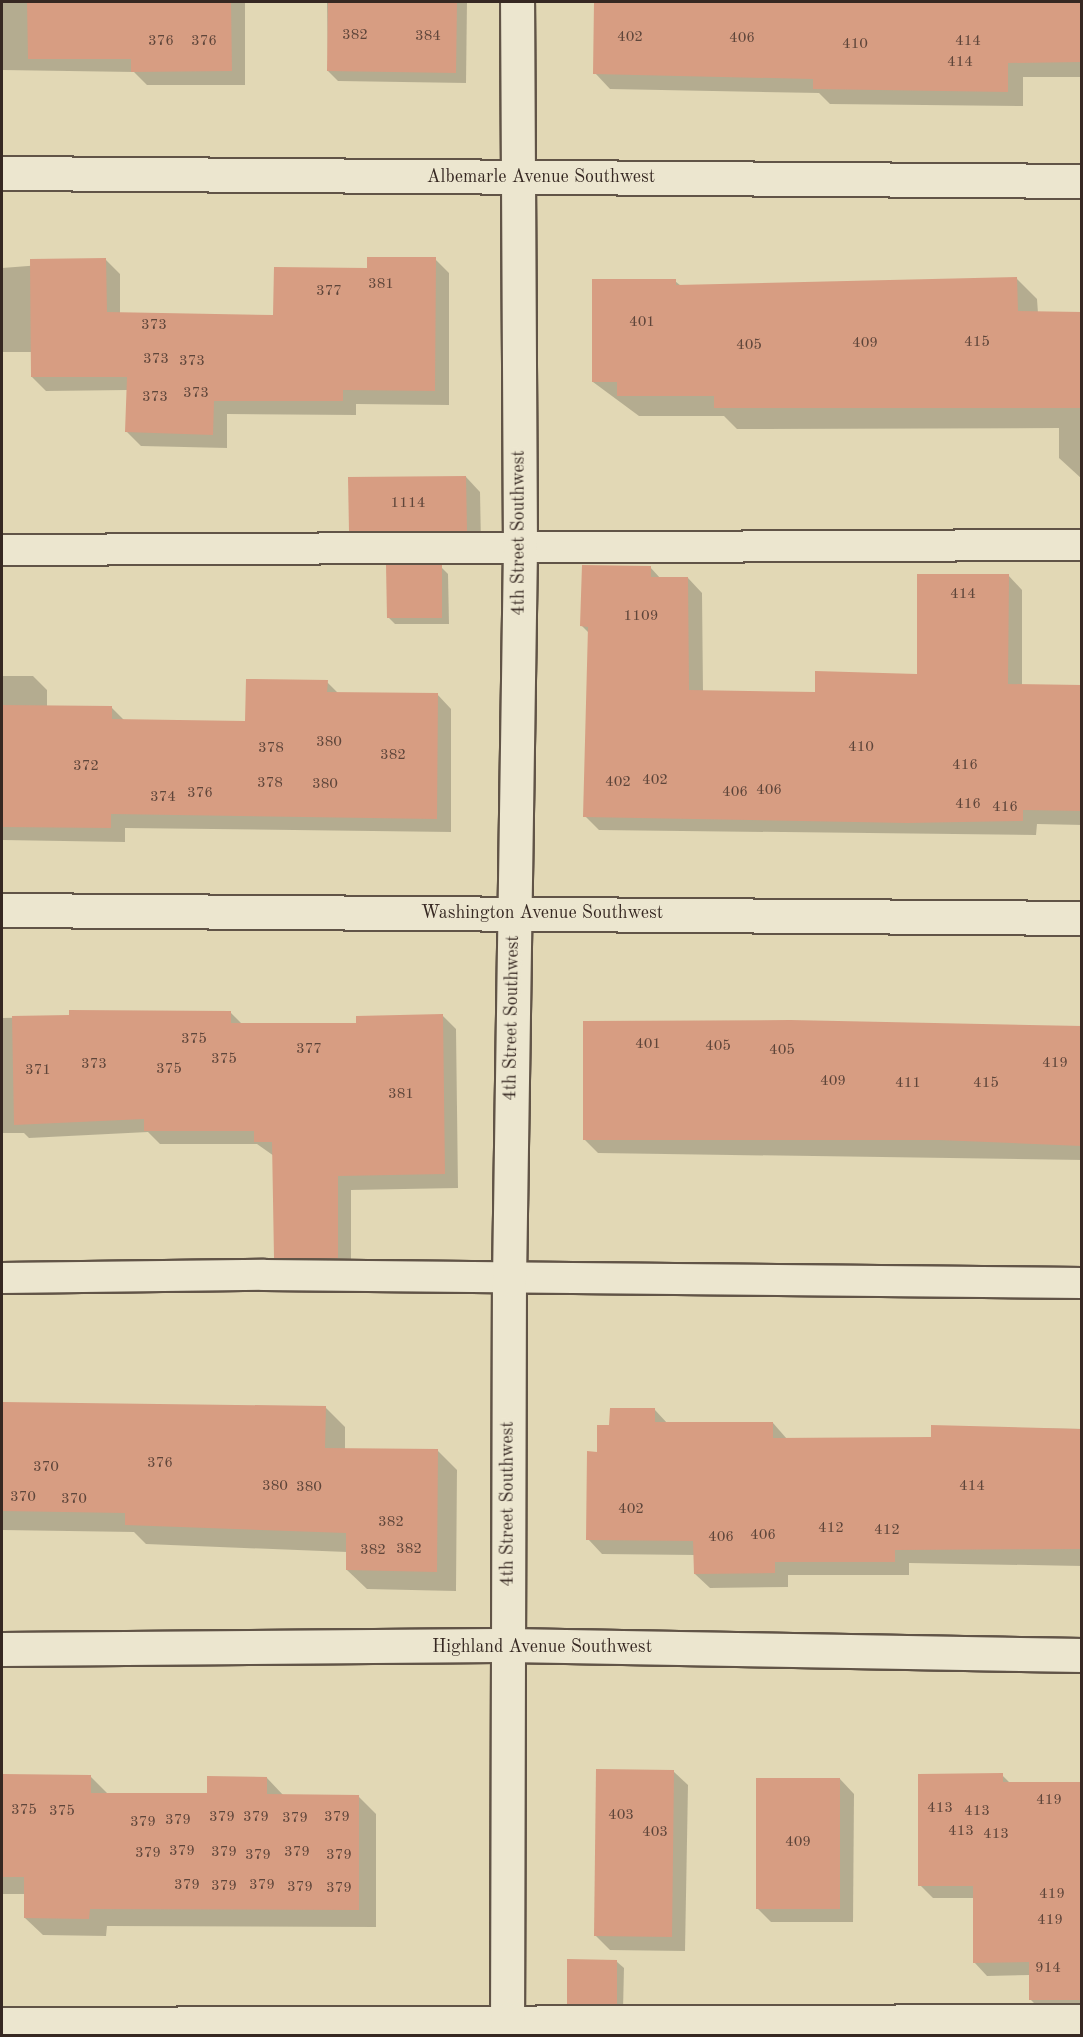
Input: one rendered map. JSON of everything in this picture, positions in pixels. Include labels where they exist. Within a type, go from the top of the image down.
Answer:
[{"type":"street","name":"4th Street Southwest","points":[[507,2026],[509,1280],[520,548],[517,2]]},
{"type":"street","name":"Albemarle Avenue Southwest","points":[[2,173],[1082,181]]},
{"type":"street","name":"Washington Avenue Southwest","points":[[2,910],[1082,918]]},
{"type":"street","name":"Highland Avenue Southwest","points":[[2,1649],[508,1645],[1082,1654]]},
{"type":"lane","points":[[2,550],[1082,545]]},
{"type":"lane","points":[[2,1278],[264,1275],[509,1280],[1082,1283]]},
{"type":"lane","points":[[2,2023],[507,2026],[1082,2020]]},
{"type":"building","points":[[27,2],[231,2],[232,71],[131,72],[131,59],[28,59]]},
{"type":"building","points":[[328,2],[457,2],[456,73],[327,71]]},
{"type":"building","points":[[594,2],[1082,2],[1082,62],[1008,63],[1008,92],[813,89],[813,79],[593,74]]},
{"type":"building","points":[[367,257],[436,257],[435,391],[343,390],[343,401],[214,401],[213,435],[125,432],[127,377],[31,377],[30,259],[106,258],[107,312],[273,315],[274,267],[367,268]]},
{"type":"building","points":[[1017,277],[1018,311],[1082,312],[1082,408],[714,408],[714,396],[617,396],[617,382],[592,382],[592,279],[676,279],[676,285]]},
{"type":"building","points":[[466,476],[467,531],[349,531],[348,477]]},
{"type":"building","points":[[386,565],[442,565],[442,618],[387,618]]},
{"type":"building","points":[[582,565],[651,566],[651,577],[688,577],[689,690],[815,692],[815,671],[917,674],[917,574],[1009,574],[1008,684],[1082,685],[1082,811],[1023,810],[1023,821],[907,823],[583,817],[588,627],[580,626]]},
{"type":"building","points":[[246,679],[328,680],[327,692],[438,693],[437,819],[111,814],[111,828],[2,827],[2,705],[112,706],[112,719],[245,721]]},
{"type":"building","points":[[69,1010],[231,1011],[231,1023],[356,1023],[356,1016],[443,1014],[445,1174],[338,1176],[338,1258],[274,1258],[272,1142],[254,1142],[254,1131],[144,1131],[144,1119],[14,1125],[12,1016],[69,1015]]},
{"type":"building","points":[[790,1020],[1082,1026],[1082,1146],[939,1140],[583,1140],[583,1021]]},
{"type":"building","points":[[2,1402],[326,1406],[325,1448],[438,1449],[437,1572],[346,1570],[346,1533],[125,1525],[125,1513],[2,1511]]},
{"type":"building","points":[[610,1408],[655,1408],[655,1422],[773,1422],[773,1438],[931,1437],[931,1425],[1082,1429],[1082,1549],[895,1550],[895,1562],[775,1562],[775,1573],[694,1574],[693,1541],[586,1540],[587,1451],[597,1452],[597,1425],[609,1425]]},
{"type":"building","points":[[596,1769],[674,1770],[672,1937],[594,1936]]},
{"type":"building","points":[[1003,1773],[1003,1782],[1082,1782],[1082,2000],[1029,2000],[1029,1962],[973,1963],[973,1886],[918,1886],[918,1774]]},
{"type":"building","points":[[2,1774],[91,1775],[91,1793],[207,1793],[207,1776],[267,1777],[267,1794],[359,1795],[359,1910],[90,1909],[89,1919],[24,1918],[24,1877],[2,1877]]},
{"type":"building","points":[[756,1778],[840,1778],[840,1909],[756,1909]]},
{"type":"building","points":[[567,1959],[617,1960],[617,2004],[567,2004]]}]
